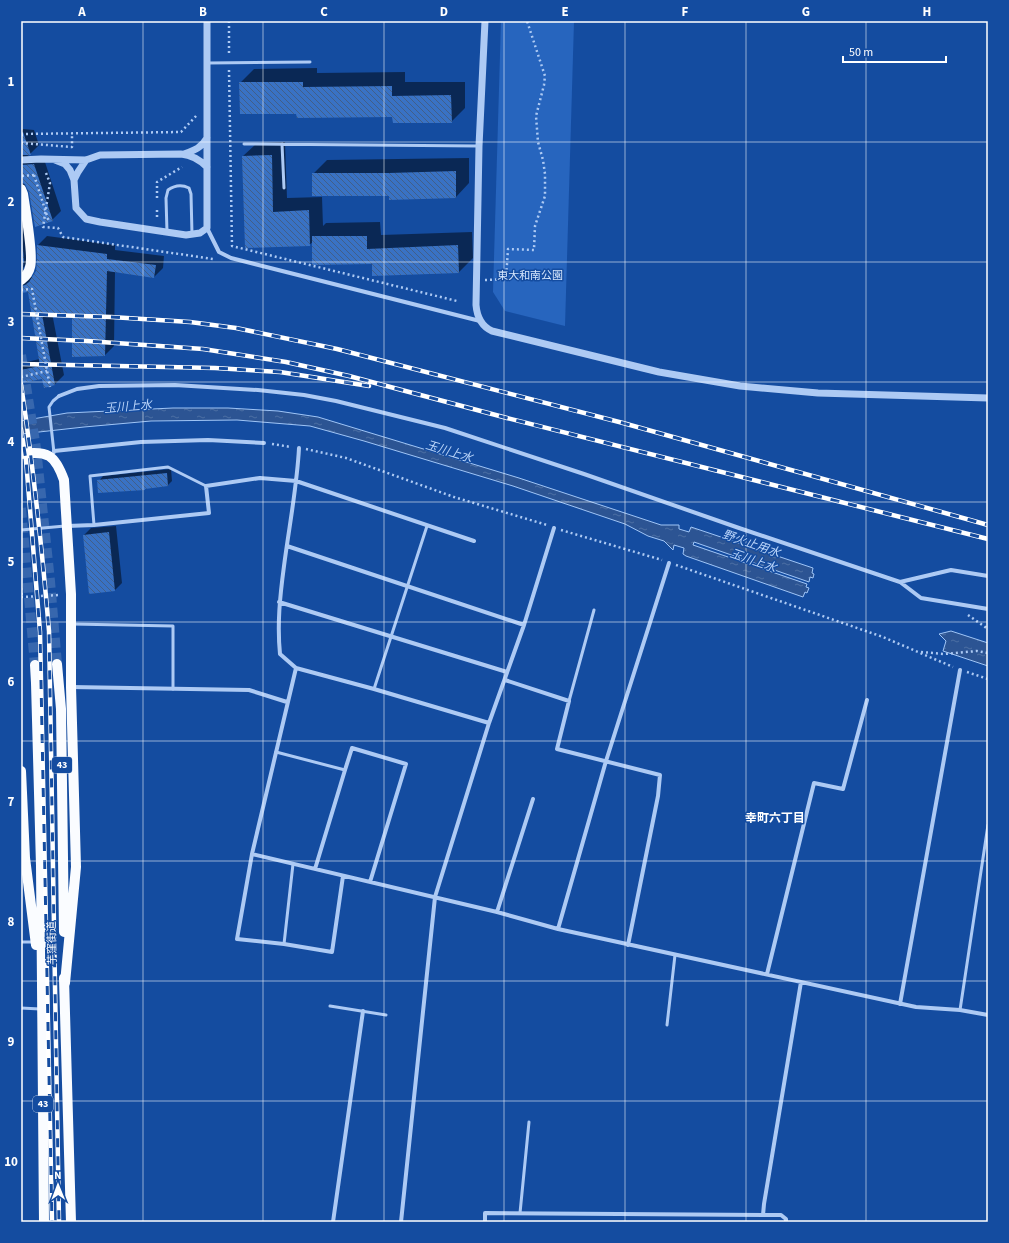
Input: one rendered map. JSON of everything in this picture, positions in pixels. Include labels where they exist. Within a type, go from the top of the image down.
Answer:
[{"type":"main road","points":[[21,189],[31,250],[31,266],[21,280]]},
{"type":"main road","points":[[21,454],[35,452],[54,455],[64,480],[72,624],[71,687],[76,867],[64,983]]},
{"type":"main road","name":"芋窪街道","points":[[57,664],[61,709],[64,983],[71,1222]]},
{"type":"main road","name":"芋窪街道","points":[[35,665],[41,866],[41,1009],[44,1222]]},
{"type":"main road","points":[[21,771],[23,854],[41,987]]},
{"type":"street","points":[[207,21],[207,228],[219,252],[231,258],[480,321]]},
{"type":"street","points":[[485,21],[479,146],[476,305],[477,314],[480,321],[487,329],[659,372],[740,386],[818,393],[988,398]]},
{"type":"street","points":[[21,160],[86,160],[100,155],[184,154],[196,150],[204,144],[207,137]]},
{"type":"street","points":[[184,154],[203,162],[207,167]]},
{"type":"street","points":[[55,160],[65,164],[70,170],[74,180],[76,208],[86,219],[186,235],[200,234],[207,228]]},
{"type":"street","points":[[74,180],[86,160]]},
{"type":"street","points":[[59,396],[77,390],[99,386],[175,385],[258,390],[304,395],[336,401],[445,428],[584,474],[747,531],[900,582],[921,598],[988,609]]},
{"type":"street","points":[[54,455],[141,442],[208,440],[264,443]]},
{"type":"street","points":[[299,448],[296,481],[279,602],[278,637],[280,654],[296,668],[489,723]]},
{"type":"street","points":[[67,526],[94,525],[209,513],[206,486],[260,478],[296,481],[474,541]]},
{"type":"street","points":[[401,1222],[435,897],[489,723],[524,625],[554,528]]},
{"type":"street","points":[[287,546],[524,625]]},
{"type":"street","points":[[558,930],[606,762],[668,563]]},
{"type":"street","points":[[900,582],[951,570],[988,576]]},
{"type":"street","points":[[279,602],[507,672]]},
{"type":"street","points":[[296,668],[252,854],[237,939],[284,944],[332,952],[343,876]]},
{"type":"street","points":[[900,1004],[960,670]]},
{"type":"street","points":[[505,680],[569,701],[557,749],[660,775],[658,796],[628,945]]},
{"type":"street","points":[[71,687],[249,690],[287,702]]},
{"type":"street","points":[[767,974],[814,783],[843,789],[867,700]]},
{"type":"street","points":[[316,869],[352,748],[406,764],[370,882]]},
{"type":"street","points":[[497,912],[533,799]]},
{"type":"street","points":[[252,854],[497,912],[558,930],[900,1004],[916,1007],[960,1010],[988,1015]]},
{"type":"street","points":[[763,1216],[801,982]]},
{"type":"street","points":[[333,1222],[363,1011]]},
{"type":"street","points":[[485,1222],[485,1213],[781,1215],[786,1218],[786,1222]]},
{"type":"lane","points":[[208,63],[310,62]]},
{"type":"lane","points":[[244,144],[479,146]]},
{"type":"lane","points":[[282,144],[284,188]]},
{"type":"lane","points":[[167,232],[166,198],[168,190],[174,186],[184,185],[189,188],[191,194],[192,234]]},
{"type":"lane","points":[[54,455],[49,406],[59,396]]},
{"type":"lane","points":[[94,525],[90,476],[168,467],[206,486]]},
{"type":"lane","points":[[21,530],[67,526]]},
{"type":"lane","points":[[374,689],[428,526]]},
{"type":"lane","points":[[569,701],[594,610]]},
{"type":"lane","points":[[72,624],[173,626],[173,689]]},
{"type":"lane","points":[[276,752],[345,770]]},
{"type":"lane","points":[[960,1010],[988,825]]},
{"type":"lane","points":[[284,944],[293,864]]},
{"type":"lane","points":[[21,942],[35,942]]},
{"type":"lane","points":[[667,1025],[675,955]]},
{"type":"lane","points":[[330,1006],[386,1015]]},
{"type":"lane","points":[[21,1008],[41,1009]]},
{"type":"lane","points":[[520,1214],[529,1122]]},
{"type":"path","points":[[228,21],[232,246],[457,301]]},
{"type":"path","points":[[477,280],[506,279],[508,249],[534,250],[535,226],[545,196],[546,174],[538,142],[536,116],[545,76],[527,21]]},
{"type":"path","points":[[24,139],[21,134],[181,132],[198,116],[198,108]]},
{"type":"path","points":[[21,143],[72,147],[72,133]]},
{"type":"path","points":[[21,177],[34,175],[51,227]]},
{"type":"path","points":[[21,290],[32,288],[50,387]]},
{"type":"path","points":[[21,377],[47,371]]},
{"type":"path","points":[[264,443],[299,448],[346,458],[454,497],[668,563],[883,637],[960,670],[988,679]]},
{"type":"path","points":[[21,588],[21,597],[66,594]]},
{"type":"path","points":[[976,620],[988,629]]},
{"type":"path","points":[[918,652],[944,654],[977,651],[988,653]]},
{"type":"green space","name":"東大和南公園","points":[[501,21],[574,21],[565,326],[505,311],[493,292]]},
{"type":"water","name":"玉川上水","points":[[173,408],[228,408],[278,411],[318,417],[519,478],[661,525],[679,525],[679,529],[689,532],[691,527],[813,568],[813,578],[810,577],[809,582],[694,542],[693,545],[807,584],[806,587],[809,588],[803,597],[686,556],[683,554],[684,548],[674,545],[673,550],[664,541],[648,536],[625,524],[513,486],[310,426],[237,420],[151,421],[21,434],[21,421],[67,413]]},
{"type":"water","points":[[951,631],[988,643],[988,666],[943,651],[946,641],[939,634]]},
{"type":"building","points":[[239,82],[303,82],[303,87],[392,86],[392,96],[451,95],[452,123],[393,123],[392,117],[297,118],[296,114],[240,114]]},
{"type":"building","points":[[21,132],[23,132],[31,155],[21,155]]},
{"type":"building","points":[[272,155],[273,212],[309,210],[310,246],[245,248],[242,156]]},
{"type":"building","points":[[34,164],[53,221],[35,227],[29,192],[25,184],[21,183],[21,165]]},
{"type":"building","points":[[456,171],[456,198],[389,200],[389,196],[312,196],[312,173]]},
{"type":"building","points":[[21,223],[24,261],[21,271]]},
{"type":"building","points":[[312,236],[367,236],[367,249],[458,245],[459,273],[372,276],[372,264],[312,265]]},
{"type":"building","points":[[37,245],[107,254],[107,259],[156,265],[154,278],[107,271],[105,356],[72,357],[72,313],[42,314],[55,385],[44,388],[42,379],[21,383],[21,370],[40,366],[28,292],[21,293],[21,286],[29,282],[36,271]]},
{"type":"building","points":[[167,473],[168,486],[145,490],[98,493],[97,480]]},
{"type":"building","points":[[109,532],[115,591],[89,594],[83,535]]},
{"type":"tunnel","points":[[21,355],[36,448],[57,664]]},
{"type":"tunnel","points":[[21,508],[35,665]]},
{"type":"railway","points":[[21,314],[111,317],[190,322],[236,328],[337,349],[623,423],[988,525]]},
{"type":"railway","points":[[21,338],[203,349],[286,362],[349,376],[507,418],[988,539]]},
{"type":"railway","points":[[21,364],[215,368],[280,372],[369,386]]},
{"type":"railway","points":[[21,384],[37,507],[49,631],[59,1222]]},
{"type":"railway","points":[[21,429],[26,460],[40,632],[52,1222]]},
{"type":"district","name":"幸町六丁目","points":[[775,818]]},
{"type":"water label","name":"野火止用水","points":[[751,544]]}]
